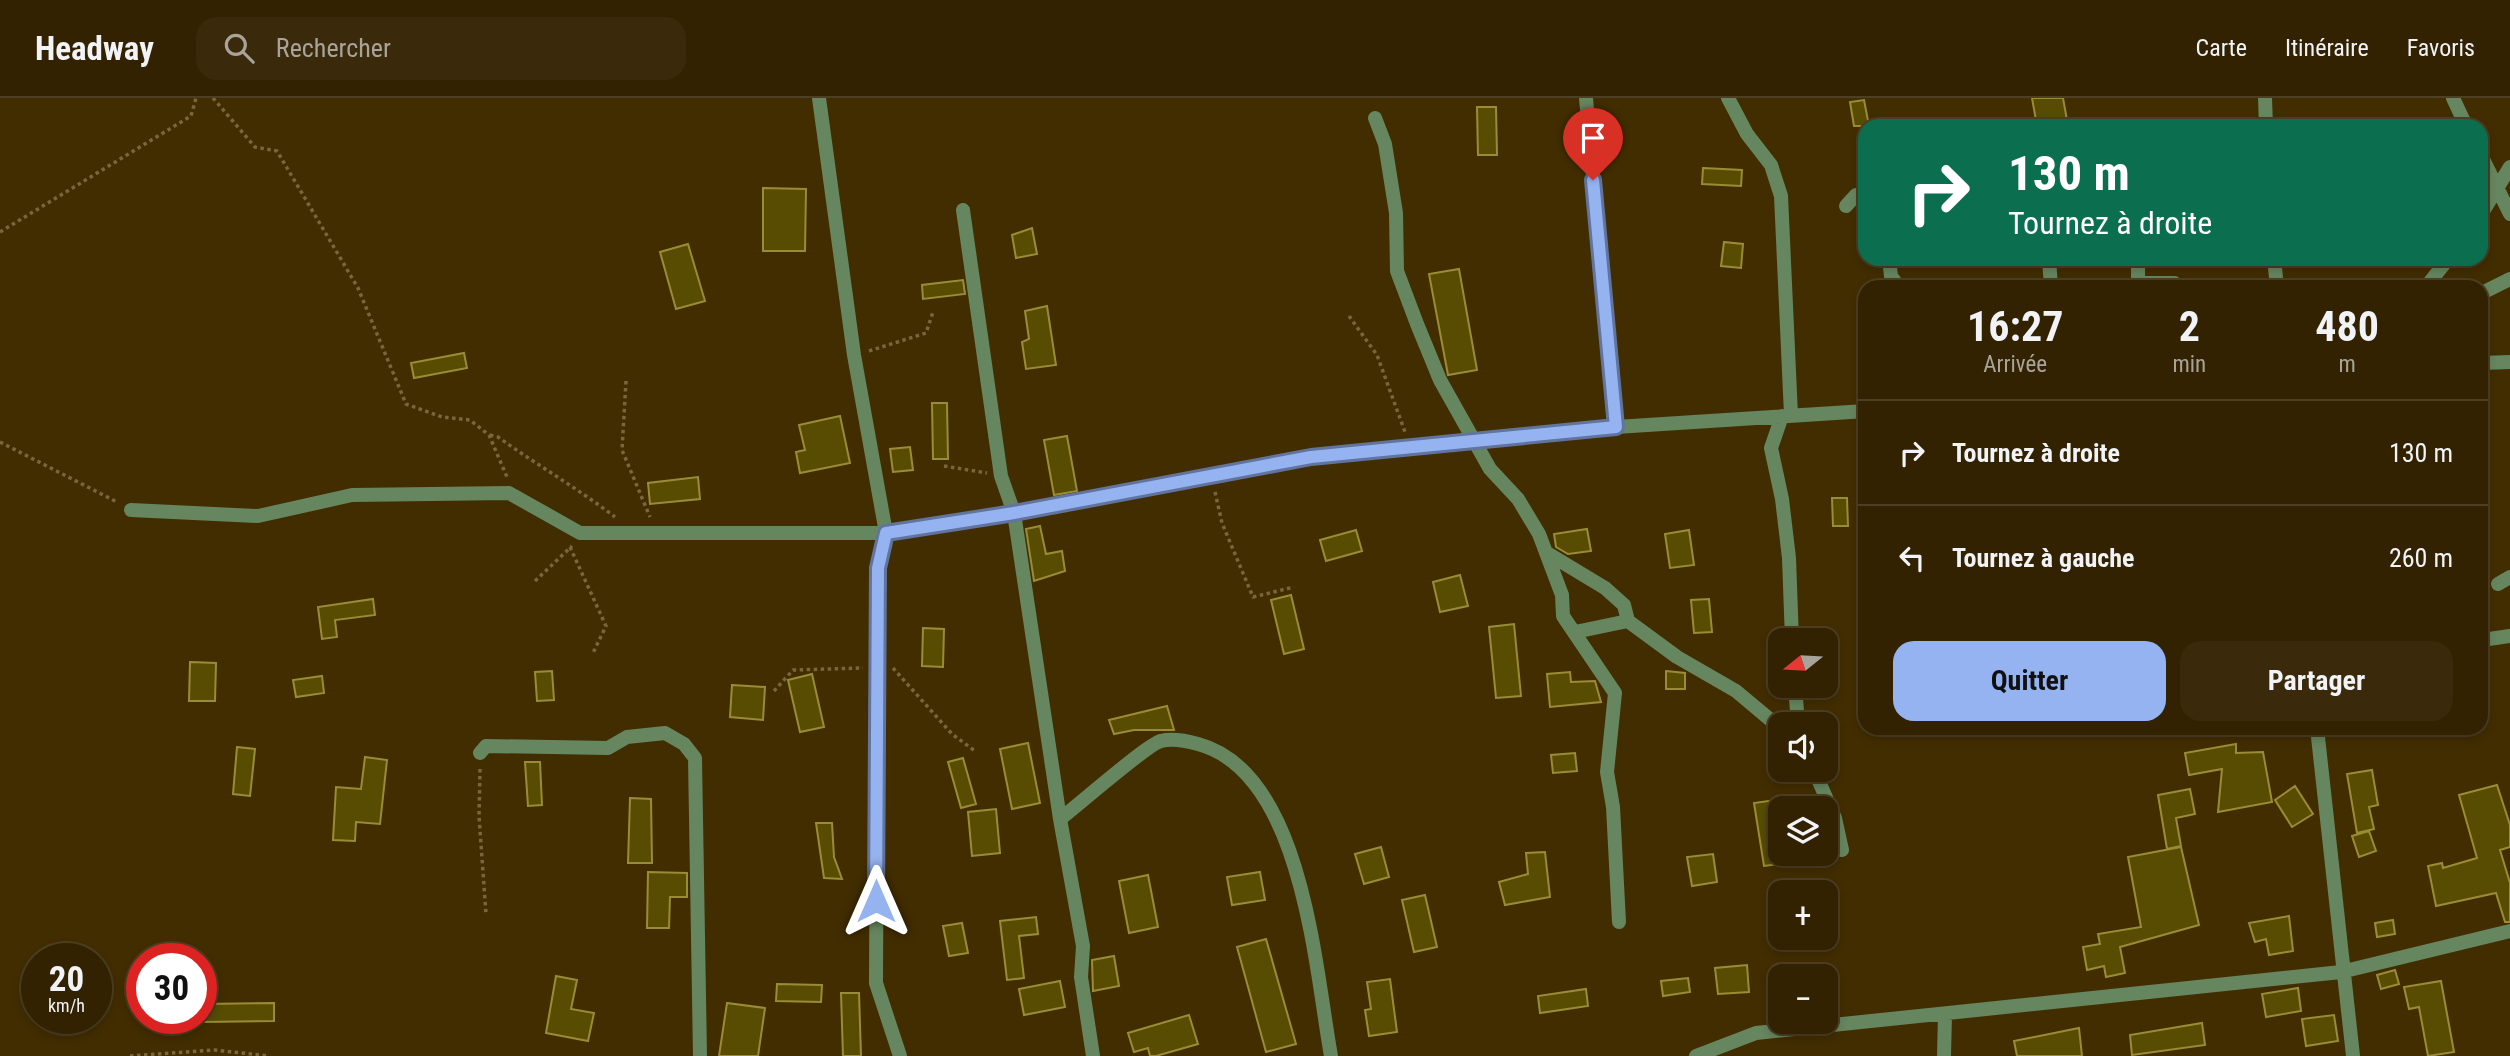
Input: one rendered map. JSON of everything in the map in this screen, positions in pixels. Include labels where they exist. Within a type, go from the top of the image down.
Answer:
[{"type":"street","points":[[819,98],[854,355],[886,533],[878,568],[876,984],[900,1056]]},
{"type":"street","points":[[1586,98],[1616,427]]},
{"type":"street","points":[[1728,98],[1747,134],[1771,165],[1781,196],[1786,415],[1771,447],[1782,499],[1789,558],[1792,628]]},
{"type":"street","points":[[2265,98],[2266,119]]},
{"type":"street","points":[[2453,98],[2463,119]]},
{"type":"street","points":[[1375,117],[1385,144],[1396,213],[1397,271],[1440,380],[1490,469],[1518,499],[1547,553],[1562,595],[1563,616],[1615,693],[1607,772],[1613,807],[1619,922]]},
{"type":"street","points":[[2488,204],[2510,167]]},
{"type":"street","points":[[2488,169],[2510,214]]},
{"type":"street","points":[[1846,206],[1858,195]]},
{"type":"street","points":[[963,210],[1001,476],[1014,513],[1060,819],[1083,946],[1081,977],[1093,1056]]},
{"type":"street","points":[[2432,280],[2442,266]]},
{"type":"street","points":[[2488,290],[2510,279]]},
{"type":"street","points":[[2488,363],[2510,362]]},
{"type":"street","points":[[131,510],[258,516],[352,495],[509,494],[580,533],[886,533],[1014,513],[1311,457],[1616,427],[1858,411]]},
{"type":"street","points":[[1547,553],[1581,571],[1624,605],[1628,621],[1677,657],[1736,691],[1768,718]]},
{"type":"street","points":[[1562,595],[1581,571]]},
{"type":"street","points":[[1575,632],[1628,621]]},
{"type":"street","points":[[2488,639],[2510,636]]},
{"type":"street","points":[[480,753],[486,746],[608,748],[627,737],[664,733],[684,744],[695,758],[700,1056]]},
{"type":"street","points":[[2318,735],[2341,972],[2353,1056]]},
{"type":"street","points":[[1060,819],[1159,741],[1185,741],[1214,748],[1240,767],[1271,807],[1300,886],[1312,933],[1331,1056]]},
{"type":"street","points":[[1819,782],[1835,818],[1842,850]]},
{"type":"street","points":[[1696,1056],[1756,1033],[2341,972],[2510,932]]},
{"type":"street","points":[[1944,1056],[1945,1015]]},
{"type":"path","points":[[0,232],[191,116],[196,98]]},
{"type":"path","points":[[214,98],[255,147],[276,151],[358,288],[406,404],[442,417],[470,420],[489,435],[570,483],[636,533]]},
{"type":"path","points":[[854,355],[926,333],[933,312]]},
{"type":"path","points":[[1349,316],[1377,355],[1396,414],[1405,433],[1418,447]]},
{"type":"path","points":[[626,381],[622,450],[657,533]]},
{"type":"path","points":[[489,435],[508,479]]},
{"type":"path","points":[[0,442],[131,510]]},
{"type":"path","points":[[944,466],[1001,476]]},
{"type":"path","points":[[1212,476],[1222,523],[1253,597],[1294,587]]},
{"type":"path","points":[[535,581],[570,547],[599,533]]},
{"type":"path","points":[[570,547],[606,626],[593,653]]},
{"type":"path","points":[[774,691],[793,670],[863,668],[878,653],[915,689],[952,734],[975,751]]},
{"type":"path","points":[[480,753],[479,816],[486,914]]},
{"type":"path","points":[[130,1056],[215,1050],[269,1056]]},
{"type":"building","points":[[2032,98],[2063,98],[2067,119],[2036,119]]},
{"type":"building","points":[[1864,100],[1868,119],[1858,119],[1858,126],[1854,126],[1850,102]]},
{"type":"building","points":[[1477,107],[1496,107],[1497,155],[1478,155]]},
{"type":"building","points":[[1703,168],[1742,170],[1741,186],[1702,184]]},
{"type":"building","points":[[763,188],[806,189],[805,251],[763,251]]},
{"type":"building","points":[[1032,228],[1037,254],[1016,258],[1012,235]]},
{"type":"building","points":[[1724,242],[1743,244],[1741,268],[1721,266]]},
{"type":"building","points":[[688,244],[705,301],[676,309],[660,252]]},
{"type":"building","points":[[1459,269],[1477,370],[1448,375],[1429,274]]},
{"type":"building","points":[[963,280],[965,294],[923,299],[922,285]]},
{"type":"building","points":[[1047,306],[1056,365],[1026,369],[1022,342],[1029,339],[1025,311]]},
{"type":"building","points":[[464,353],[467,368],[414,378],[411,363]]},
{"type":"building","points":[[932,403],[947,403],[948,459],[933,459]]},
{"type":"building","points":[[840,416],[850,463],[800,473],[796,452],[805,450],[799,425]]},
{"type":"building","points":[[1067,436],[1077,491],[1054,495],[1044,440]]},
{"type":"building","points":[[910,447],[913,470],[893,472],[890,449]]},
{"type":"building","points":[[698,477],[700,499],[650,504],[648,483]]},
{"type":"building","points":[[1832,498],[1847,498],[1848,526],[1833,526]]},
{"type":"building","points":[[1040,526],[1046,554],[1062,551],[1065,571],[1034,581],[1026,529]]},
{"type":"building","points":[[1587,529],[1591,551],[1568,554],[1556,547],[1554,534]]},
{"type":"building","points":[[1356,530],[1362,551],[1326,561],[1320,540]]},
{"type":"building","points":[[1689,530],[1694,565],[1670,568],[1665,534]]},
{"type":"building","points":[[1460,575],[1468,606],[1440,612],[1433,582]]},
{"type":"building","points":[[1291,595],[1304,649],[1284,654],[1271,600]]},
{"type":"building","points":[[373,599],[375,615],[335,620],[337,637],[322,639],[318,607]]},
{"type":"building","points":[[1709,599],[1712,632],[1694,633],[1691,600]]},
{"type":"building","points":[[1514,624],[1521,696],[1496,698],[1489,627]]},
{"type":"building","points":[[923,628],[944,629],[943,667],[922,666]]},
{"type":"building","points":[[190,662],[216,663],[215,701],[189,701]]},
{"type":"building","points":[[552,671],[554,700],[537,701],[535,672]]},
{"type":"building","points":[[1666,671],[1685,673],[1685,689],[1666,689]]},
{"type":"building","points":[[1570,672],[1571,682],[1595,681],[1601,702],[1550,707],[1547,674]]},
{"type":"building","points":[[812,674],[824,727],[800,732],[788,680]]},
{"type":"building","points":[[322,676],[324,693],[296,697],[293,680]]},
{"type":"building","points":[[732,685],[765,687],[763,720],[730,717]]},
{"type":"building","points":[[1167,706],[1174,730],[1134,730],[1114,734],[1109,720]]},
{"type":"building","points":[[1028,743],[1040,803],[1012,809],[1000,749]]},
{"type":"building","points":[[2236,744],[2236,753],[2263,752],[2272,802],[2218,812],[2222,769],[2189,775],[2185,753]]},
{"type":"building","points":[[237,747],[255,749],[250,796],[233,794]]},
{"type":"building","points":[[1575,753],[1577,771],[1553,773],[1551,755]]},
{"type":"building","points":[[365,757],[387,760],[380,824],[356,822],[355,841],[333,840],[336,787],[361,789]]},
{"type":"building","points":[[963,758],[976,804],[961,808],[948,762]]},
{"type":"building","points":[[525,762],[540,762],[542,805],[528,806]]},
{"type":"building","points":[[2372,770],[2378,805],[2369,807],[2374,829],[2357,833],[2347,774]]},
{"type":"building","points":[[2497,785],[2510,825],[2510,847],[2500,850],[2510,883],[2510,922],[2505,922],[2496,893],[2436,906],[2428,866],[2442,863],[2443,868],[2477,858],[2459,795]]},
{"type":"building","points":[[2295,786],[2313,814],[2292,827],[2275,800]]},
{"type":"building","points":[[2190,789],[2195,814],[2176,818],[2181,846],[2167,849],[2158,795]]},
{"type":"building","points":[[630,798],[651,799],[652,863],[628,863]]},
{"type":"building","points":[[1768,801],[1768,866],[1764,866],[1754,803]]},
{"type":"building","points":[[996,809],[1000,853],[972,856],[968,812]]},
{"type":"building","points":[[816,823],[832,823],[834,857],[842,879],[824,878]]},
{"type":"building","points":[[2369,831],[2376,851],[2359,857],[2352,836]]},
{"type":"building","points":[[1381,847],[1389,877],[1364,884],[1355,854]]},
{"type":"building","points":[[2181,847],[2199,925],[2120,947],[2125,973],[2106,977],[2104,966],[2087,970],[2083,947],[2100,944],[2098,934],[2141,927],[2128,857]]},
{"type":"building","points":[[1545,852],[1550,897],[1505,905],[1499,882],[1528,874],[1526,853]]},
{"type":"building","points":[[1713,854],[1717,882],[1692,886],[1687,857]]},
{"type":"building","points":[[648,872],[687,873],[687,897],[670,897],[669,928],[647,928]]},
{"type":"building","points":[[1260,872],[1265,900],[1232,905],[1227,877]]},
{"type":"building","points":[[1148,875],[1158,927],[1129,933],[1119,881]]},
{"type":"building","points":[[1425,895],[1437,947],[1414,952],[1402,900]]},
{"type":"building","points":[[2289,916],[2293,951],[2269,955],[2266,939],[2255,942],[2249,923]]},
{"type":"building","points":[[1036,917],[1038,934],[1019,936],[1024,978],[1007,980],[1000,921]]},
{"type":"building","points":[[2393,920],[2395,934],[2377,937],[2375,923]]},
{"type":"building","points":[[962,923],[968,953],[949,956],[943,926]]},
{"type":"building","points":[[1266,939],[1296,1044],[1266,1052],[1237,947]]},
{"type":"building","points":[[1114,956],[1119,986],[1093,991],[1092,960]]},
{"type":"building","points":[[1747,965],[1749,992],[1718,994],[1715,968]]},
{"type":"building","points":[[2395,970],[2399,984],[2381,989],[2377,975]]},
{"type":"building","points":[[556,976],[577,980],[571,1009],[594,1013],[588,1041],[546,1033]]},
{"type":"building","points":[[1688,978],[1690,992],[1663,996],[1661,981]]},
{"type":"building","points":[[1390,979],[1397,1032],[1369,1036],[1365,1010],[1371,1009],[1367,982]]},
{"type":"building","points":[[1060,981],[1065,1007],[1024,1015],[1019,989]]},
{"type":"building","points":[[2441,981],[2454,1052],[2428,1056],[2419,1007],[2409,1009],[2404,987]]},
{"type":"building","points":[[777,984],[822,985],[821,1002],[776,1001]]},
{"type":"building","points":[[2298,988],[2301,1011],[2266,1017],[2262,994]]},
{"type":"building","points":[[1586,989],[1588,1006],[1540,1013],[1538,996]]},
{"type":"building","points":[[841,993],[859,993],[861,1056],[843,1056]]},
{"type":"building","points":[[274,1003],[274,1021],[217,1022],[217,1004]]},
{"type":"building","points":[[727,1003],[765,1008],[758,1056],[719,1056]]},
{"type":"building","points":[[1189,1015],[1198,1044],[1156,1056],[1150,1056],[1148,1048],[1134,1052],[1128,1033]]},
{"type":"building","points":[[2334,1015],[2338,1041],[2306,1046],[2302,1019]]},
{"type":"building","points":[[2202,1023],[2205,1045],[2132,1055],[2130,1035]]},
{"type":"building","points":[[2079,1028],[2082,1056],[2017,1056],[2014,1041]]},
{"type":"route","points":[[876,901],[878,568],[886,533],[1014,513],[1311,457],[1616,427],[1593,180]]}]
